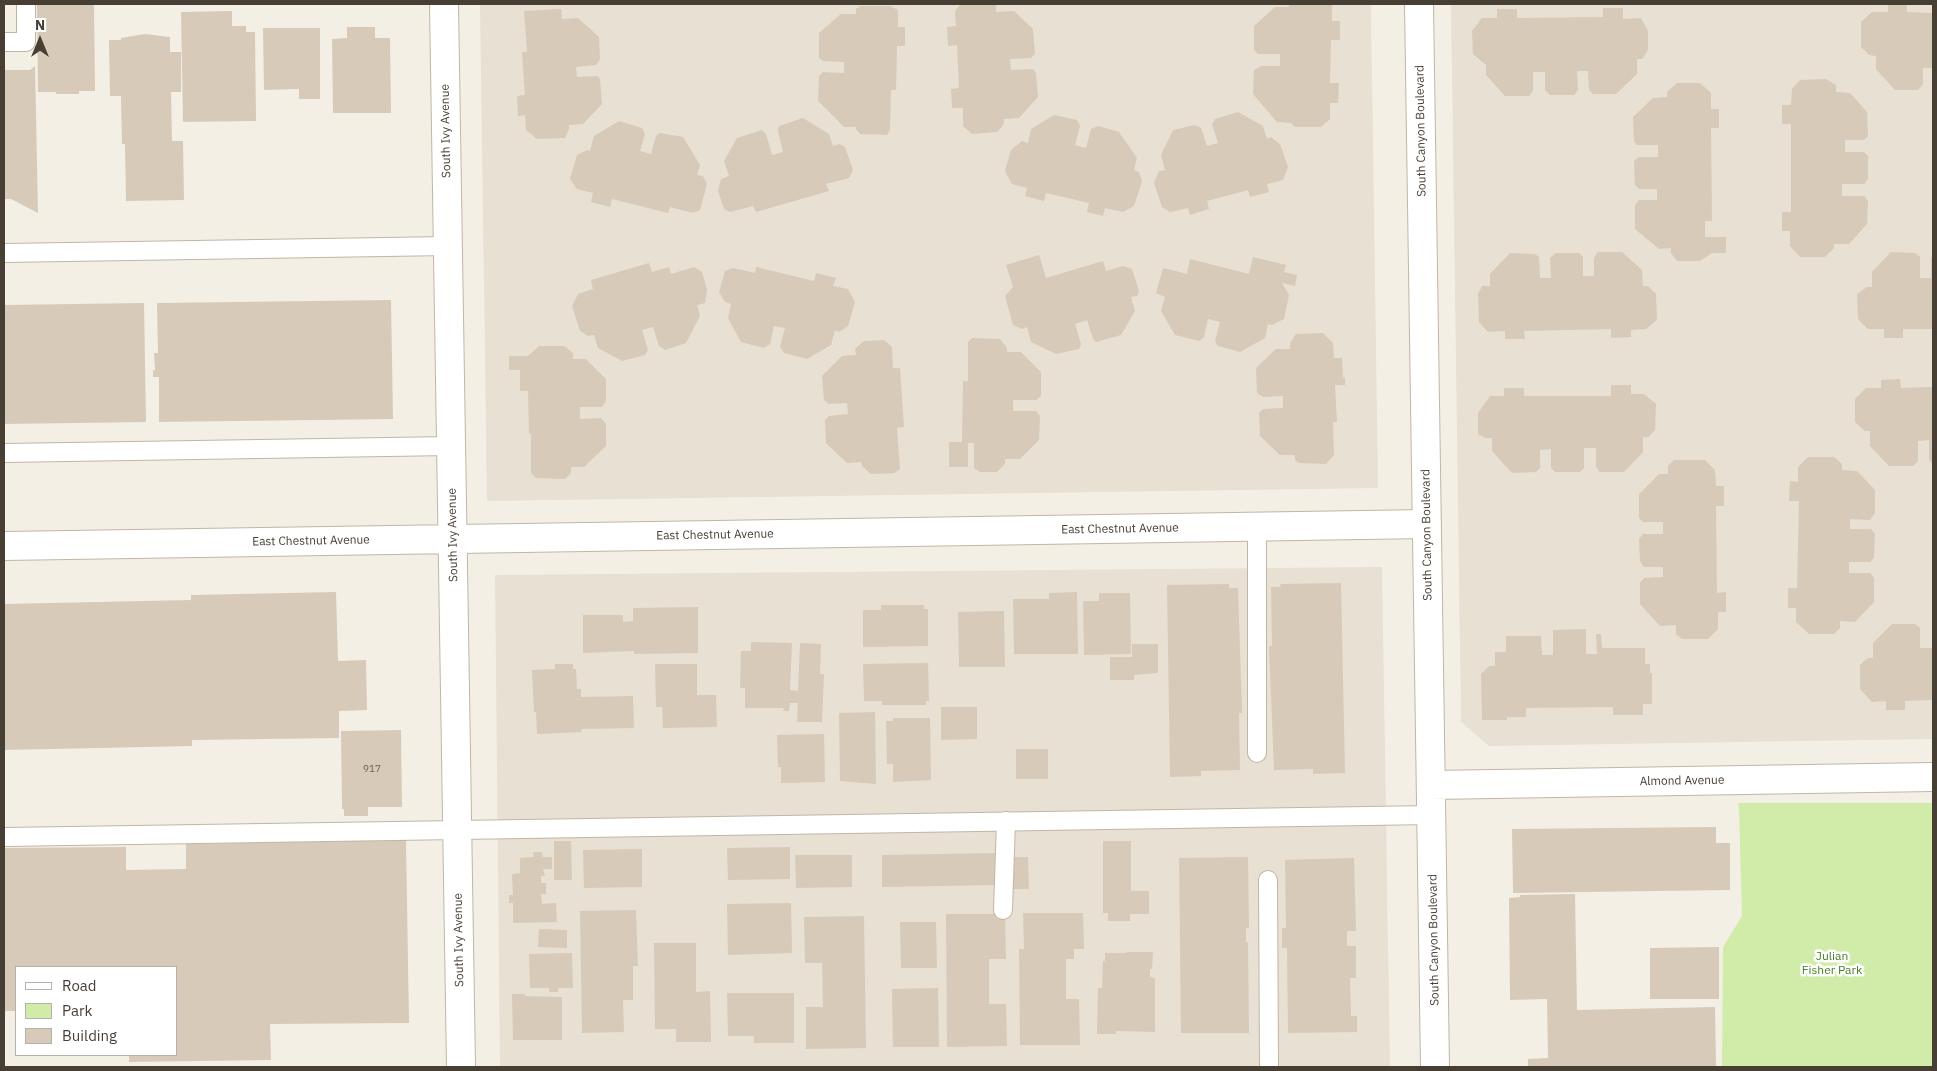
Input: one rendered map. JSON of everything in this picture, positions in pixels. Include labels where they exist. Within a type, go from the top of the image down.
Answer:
[{"type":"street","name":"South Ivy Avenue","points":[[444,4],[461,1067]]},
{"type":"street","name":"South Canyon Boulevard","points":[[1419,4],[1436,1067]]},
{"type":"street","name":"East Chestnut Avenue","points":[[4,546],[1427,524]]},
{"type":"street","name":"Almond Avenue","points":[[1431,785],[1933,777]]},
{"type":"lane","points":[[4,42],[26,42],[26,4]]},
{"type":"lane","points":[[4,253],[448,246]]},
{"type":"lane","points":[[4,453],[451,446]]},
{"type":"lane","points":[[1256,753],[1258,527]]},
{"type":"lane","points":[[4,837],[1432,815]]},
{"type":"lane","points":[[1003,910],[1006,821]]},
{"type":"lane","points":[[1268,880],[1269,1067]]},
{"type":"shaded area","points":[[480,4],[1371,4],[1378,488],[487,501]]},
{"type":"shaded area","points":[[1451,4],[1933,4],[1933,739],[1489,746],[1461,722]]},
{"type":"shaded area","points":[[1382,567],[1390,1067],[500,1067],[495,575]]},
{"type":"green space","name":"Julian Fisher Park","points":[[1738,803],[1933,803],[1933,1067],[1722,1067],[1723,947],[1742,916]]},
{"type":"building","points":[[37,4],[94,4],[95,91],[79,91],[79,94],[38,92]]},
{"type":"building","points":[[961,4],[996,4],[996,12],[1014,11],[1033,29],[1035,54],[1031,58],[1010,59],[1011,70],[1033,69],[1036,73],[1038,97],[1019,118],[1004,119],[1004,124],[997,132],[972,134],[963,126],[963,108],[952,108],[951,89],[959,88],[957,45],[948,46],[947,27],[956,26],[955,11]]},
{"type":"building","points":[[1289,4],[1330,4],[1332,5],[1332,21],[1340,21],[1340,40],[1331,40],[1330,83],[1339,83],[1338,103],[1330,103],[1330,119],[1321,127],[1295,127],[1291,123],[1277,122],[1253,94],[1254,70],[1262,66],[1280,66],[1280,54],[1258,54],[1254,50],[1254,26],[1275,7],[1289,7]]},
{"type":"building","points":[[1888,4],[1907,4],[1907,12],[1933,13],[1933,68],[1923,68],[1923,84],[1918,90],[1895,90],[1876,69],[1876,56],[1869,55],[1861,47],[1861,22],[1872,12],[1888,12]]},
{"type":"building","points":[[860,6],[890,6],[898,10],[898,27],[905,27],[905,46],[897,46],[896,90],[891,90],[890,130],[887,135],[860,134],[856,127],[844,127],[818,101],[819,76],[823,72],[844,73],[844,62],[823,61],[819,58],[819,33],[841,14],[856,14],[856,9]]},
{"type":"building","points":[[1603,8],[1623,8],[1623,19],[1641,18],[1648,31],[1648,50],[1642,59],[1637,59],[1637,74],[1616,94],[1593,94],[1589,90],[1588,71],[1577,71],[1578,90],[1574,95],[1550,95],[1545,90],[1545,72],[1533,72],[1533,91],[1529,96],[1505,96],[1486,75],[1486,65],[1473,54],[1472,31],[1482,18],[1497,18],[1497,9],[1517,9],[1517,18],[1603,17]]},
{"type":"building","points":[[561,9],[562,19],[578,18],[599,37],[600,59],[596,65],[576,67],[577,77],[597,76],[600,79],[602,104],[583,124],[569,125],[565,138],[537,139],[526,130],[525,115],[518,116],[517,96],[525,95],[522,52],[527,52],[524,11]]},
{"type":"building","points":[[232,11],[232,26],[246,26],[246,32],[255,32],[256,121],[183,122],[181,12]]},
{"type":"building","points":[[347,27],[375,27],[375,38],[390,38],[391,113],[333,113],[332,39],[347,38]]},
{"type":"building","points":[[263,28],[320,28],[320,99],[299,99],[299,89],[264,90]]},
{"type":"building","points":[[145,34],[170,37],[170,52],[181,52],[181,92],[171,92],[172,141],[183,141],[184,200],[126,201],[125,144],[122,144],[121,96],[110,96],[109,40],[121,40],[121,38]]},
{"type":"building","points":[[35,66],[38,213],[11,199],[4,199],[4,70],[30,70]]},
{"type":"building","points":[[1826,79],[1836,85],[1836,92],[1850,93],[1867,112],[1868,136],[1864,140],[1845,140],[1845,152],[1864,152],[1868,156],[1868,179],[1864,184],[1842,184],[1842,196],[1864,196],[1868,201],[1867,224],[1849,244],[1834,244],[1834,248],[1825,257],[1800,257],[1790,246],[1790,231],[1782,231],[1782,212],[1791,212],[1791,124],[1782,124],[1782,105],[1791,105],[1792,89],[1800,80]]},
{"type":"building","points":[[1677,83],[1700,83],[1711,93],[1711,109],[1719,109],[1719,128],[1711,128],[1712,221],[1705,221],[1705,237],[1726,237],[1726,253],[1712,253],[1700,261],[1677,261],[1671,253],[1671,248],[1659,249],[1635,229],[1635,205],[1639,200],[1657,200],[1657,189],[1639,189],[1635,185],[1634,161],[1639,157],[1658,157],[1658,145],[1637,145],[1634,141],[1633,117],[1653,98],[1667,97],[1667,92]]},
{"type":"building","points":[[1238,112],[1263,126],[1267,139],[1271,137],[1280,144],[1288,167],[1283,180],[1267,184],[1269,192],[1250,197],[1248,190],[1207,201],[1209,209],[1190,215],[1188,208],[1170,212],[1162,207],[1154,183],[1159,171],[1165,170],[1161,155],[1173,130],[1195,125],[1201,128],[1207,146],[1218,143],[1212,124],[1215,119]]},
{"type":"building","points":[[1054,115],[1077,120],[1080,126],[1075,145],[1086,148],[1091,129],[1098,126],[1119,132],[1137,158],[1134,170],[1139,172],[1142,181],[1134,206],[1123,212],[1105,208],[1103,216],[1087,212],[1089,203],[1046,193],[1044,201],[1025,196],[1027,188],[1012,184],[1005,171],[1011,150],[1022,141],[1028,143],[1031,129]]},
{"type":"building","points":[[803,118],[829,134],[833,146],[840,144],[845,147],[853,170],[849,178],[826,184],[829,191],[756,212],[753,206],[730,212],[724,209],[718,191],[721,179],[729,176],[724,161],[737,138],[762,130],[766,134],[772,155],[783,152],[778,131],[779,126]]},
{"type":"building","points":[[619,121],[642,128],[645,134],[640,151],[651,154],[656,136],[660,133],[683,137],[700,165],[697,175],[703,176],[707,184],[700,210],[693,213],[670,207],[668,213],[612,199],[610,207],[591,202],[593,193],[577,189],[570,179],[577,155],[587,150],[590,151],[594,136]]},
{"type":"building","points":[[1598,252],[1622,252],[1642,270],[1643,286],[1648,286],[1656,294],[1657,320],[1646,329],[1631,330],[1631,337],[1611,338],[1611,329],[1524,331],[1525,339],[1505,339],[1505,331],[1488,332],[1479,322],[1478,294],[1482,286],[1490,286],[1490,274],[1510,253],[1535,254],[1539,257],[1540,278],[1551,278],[1550,258],[1556,253],[1579,253],[1583,257],[1583,276],[1594,276],[1594,258]]},
{"type":"building","points":[[1891,252],[1915,253],[1920,257],[1920,278],[1931,278],[1931,258],[1933,255],[1933,329],[1903,329],[1903,338],[1884,338],[1884,329],[1868,329],[1858,319],[1857,294],[1867,287],[1872,287],[1872,272]]},
{"type":"building","points":[[1039,255],[1046,278],[1103,261],[1106,271],[1123,266],[1132,269],[1139,291],[1137,296],[1131,297],[1135,311],[1121,335],[1096,342],[1093,339],[1087,320],[1075,324],[1081,344],[1079,349],[1056,354],[1031,342],[1027,327],[1022,329],[1013,325],[1005,296],[1013,287],[1006,265]]},
{"type":"building","points":[[1253,257],[1286,265],[1284,272],[1297,275],[1295,286],[1282,283],[1289,295],[1284,319],[1272,325],[1268,324],[1265,338],[1240,352],[1218,346],[1215,341],[1220,322],[1208,319],[1204,337],[1199,341],[1175,335],[1161,311],[1165,297],[1156,293],[1163,268],[1187,274],[1190,259],[1249,274]]},
{"type":"building","points":[[649,263],[652,272],[669,267],[671,274],[694,267],[702,272],[707,290],[705,303],[697,305],[700,316],[686,343],[665,350],[659,346],[653,327],[642,330],[648,350],[645,355],[622,361],[598,348],[594,335],[588,336],[580,331],[572,306],[578,294],[593,289],[591,280]]},
{"type":"building","points":[[756,267],[814,281],[816,273],[836,278],[833,286],[848,289],[855,302],[848,326],[839,332],[835,330],[831,345],[807,359],[784,353],[780,347],[785,328],[774,326],[770,344],[764,348],[741,342],[728,318],[731,304],[725,302],[719,292],[725,271],[733,268],[755,273]]},
{"type":"building","points":[[391,300],[393,419],[159,422],[159,377],[153,377],[153,370],[155,370],[154,353],[158,353],[157,303]]},
{"type":"building","points":[[144,303],[146,422],[4,424],[4,305]]},
{"type":"building","points":[[1323,333],[1333,343],[1334,358],[1342,358],[1343,378],[1345,377],[1345,385],[1335,385],[1337,422],[1333,422],[1334,455],[1326,464],[1299,463],[1295,460],[1295,455],[1280,455],[1260,436],[1259,413],[1263,409],[1283,408],[1283,396],[1263,397],[1257,393],[1256,368],[1276,349],[1290,349],[1290,343],[1296,334]]},
{"type":"building","points":[[972,338],[1000,339],[1007,348],[1007,352],[1021,352],[1041,372],[1041,396],[1036,400],[1013,400],[1013,411],[1036,411],[1040,416],[1039,440],[1020,459],[1005,459],[1005,464],[997,472],[980,472],[974,468],[974,443],[968,443],[968,467],[949,467],[949,442],[962,442],[963,381],[968,381],[968,342]]},
{"type":"building","points":[[884,340],[892,347],[893,368],[900,368],[904,427],[897,428],[900,469],[894,473],[871,474],[862,466],[861,462],[847,463],[826,443],[825,420],[829,416],[848,414],[847,403],[829,404],[824,400],[822,376],[842,356],[856,355],[855,349],[864,341]]},
{"type":"building","points":[[539,346],[564,346],[573,353],[573,359],[586,359],[606,379],[606,401],[602,407],[580,407],[580,419],[601,418],[606,424],[606,446],[584,467],[571,467],[571,473],[565,479],[536,478],[531,473],[528,391],[520,391],[520,370],[509,370],[509,356],[528,356]]},
{"type":"building","points":[[1900,379],[1901,388],[1933,387],[1933,464],[1929,460],[1929,440],[1918,441],[1918,461],[1913,466],[1889,466],[1870,446],[1870,431],[1865,431],[1855,422],[1855,399],[1866,388],[1881,388],[1881,380]]},
{"type":"building","points":[[1611,385],[1631,385],[1631,394],[1644,394],[1656,404],[1655,430],[1648,437],[1643,437],[1643,452],[1624,472],[1600,472],[1596,467],[1596,448],[1584,448],[1584,468],[1580,472],[1555,472],[1551,468],[1551,449],[1540,450],[1540,468],[1536,472],[1512,473],[1492,451],[1492,438],[1485,438],[1478,434],[1478,413],[1490,396],[1504,396],[1504,388],[1524,388],[1524,396],[1611,396]]},
{"type":"building","points":[[1808,457],[1834,457],[1842,464],[1842,470],[1857,471],[1875,490],[1875,513],[1870,520],[1850,519],[1850,529],[1871,529],[1875,534],[1874,558],[1870,562],[1849,562],[1849,573],[1870,573],[1874,578],[1874,602],[1855,622],[1840,621],[1840,628],[1834,634],[1809,634],[1796,622],[1796,608],[1788,608],[1788,588],[1797,588],[1799,501],[1789,501],[1790,481],[1798,482],[1798,467]]},
{"type":"building","points":[[1674,460],[1705,460],[1715,470],[1716,486],[1724,486],[1724,506],[1716,506],[1717,593],[1726,592],[1726,612],[1718,612],[1718,629],[1708,639],[1682,639],[1676,634],[1676,625],[1660,626],[1640,604],[1640,583],[1644,578],[1663,577],[1663,567],[1644,567],[1640,561],[1639,539],[1643,534],[1663,534],[1663,522],[1643,522],[1639,518],[1639,494],[1659,474],[1668,474],[1668,466]]},
{"type":"building","points":[[1341,583],[1345,773],[1313,774],[1313,769],[1274,770],[1269,646],[1272,646],[1271,587],[1281,587],[1280,584]]},
{"type":"building","points":[[1229,584],[1229,588],[1238,588],[1242,713],[1239,713],[1240,770],[1201,771],[1201,776],[1170,777],[1167,585]]},
{"type":"building","points":[[336,592],[338,661],[366,660],[367,710],[339,711],[339,738],[192,740],[192,746],[4,750],[4,604],[191,600],[191,595]]},
{"type":"building","points":[[1077,592],[1078,654],[1014,654],[1013,599],[1049,599],[1049,593]]},
{"type":"building","points":[[1099,593],[1130,593],[1131,654],[1084,655],[1083,601],[1099,601]]},
{"type":"building","points":[[881,605],[924,605],[924,609],[928,609],[928,646],[863,647],[863,610],[881,610]]},
{"type":"building","points":[[698,607],[698,653],[634,654],[634,651],[583,653],[583,615],[623,615],[623,622],[633,621],[633,608]]},
{"type":"building","points":[[1004,611],[1005,667],[959,667],[958,612]]},
{"type":"building","points":[[1892,624],[1915,624],[1920,628],[1920,648],[1933,648],[1933,700],[1905,701],[1905,710],[1886,710],[1886,701],[1872,702],[1860,689],[1860,665],[1868,658],[1873,658],[1873,643]]},
{"type":"building","points":[[1586,629],[1586,654],[1597,654],[1596,634],[1601,634],[1602,648],[1645,648],[1645,664],[1650,664],[1650,673],[1652,673],[1652,704],[1643,704],[1643,715],[1613,715],[1613,707],[1526,708],[1526,717],[1507,717],[1507,720],[1482,720],[1481,674],[1489,666],[1495,666],[1495,652],[1506,652],[1506,636],[1541,636],[1542,655],[1553,655],[1553,630]]},
{"type":"building","points":[[751,642],[792,643],[790,690],[798,691],[800,643],[821,644],[820,674],[824,674],[822,722],[797,722],[798,703],[790,703],[789,711],[783,711],[784,708],[745,708],[745,688],[740,688],[741,651],[751,651]]},
{"type":"building","points":[[1132,644],[1158,644],[1158,673],[1134,675],[1134,680],[1110,680],[1110,657],[1132,657]]},
{"type":"building","points":[[928,663],[929,701],[926,701],[926,705],[882,705],[882,701],[864,701],[863,664]]},
{"type":"building","points":[[555,664],[573,664],[573,669],[576,669],[577,689],[581,689],[581,697],[633,696],[634,728],[581,729],[582,732],[537,734],[532,670],[555,669]]},
{"type":"building","points":[[655,664],[697,664],[697,695],[716,695],[717,727],[663,728],[662,707],[656,707]]},
{"type":"building","points":[[941,707],[977,707],[977,739],[941,740]]},
{"type":"building","points":[[875,712],[876,784],[840,781],[839,713]]},
{"type":"building","points":[[893,718],[930,718],[931,780],[893,782],[893,764],[887,764],[886,721],[893,721]]},
{"type":"building","points":[[401,730],[402,807],[368,807],[368,816],[344,816],[344,809],[342,809],[341,731]]},
{"type":"building","points":[[824,734],[825,782],[781,783],[781,767],[778,767],[777,735]]},
{"type":"building","points":[[1016,749],[1048,749],[1048,779],[1016,779]]},
{"type":"building","points":[[1716,827],[1716,843],[1730,843],[1730,890],[1513,893],[1512,829]]},
{"type":"building","points":[[406,840],[409,1023],[270,1024],[271,1060],[129,1062],[129,1056],[178,1056],[178,966],[15,966],[15,1011],[4,1011],[4,848],[126,847],[126,870],[186,869],[186,844]]},
{"type":"building","points":[[554,841],[571,841],[572,880],[554,880]]},
{"type":"building","points":[[1103,841],[1131,841],[1131,891],[1149,891],[1149,914],[1130,914],[1130,921],[1108,921],[1108,913],[1103,913]]},
{"type":"building","points":[[790,847],[790,879],[728,880],[727,848]]},
{"type":"building","points":[[642,849],[642,887],[584,888],[583,850]]},
{"type":"building","points":[[533,852],[542,852],[543,857],[552,857],[552,869],[543,869],[545,876],[541,876],[541,883],[546,883],[546,894],[541,894],[542,904],[556,903],[557,922],[513,923],[513,903],[509,903],[509,895],[513,895],[512,874],[520,873],[520,858],[534,857]]},
{"type":"building","points":[[996,853],[997,885],[882,887],[882,855]]},
{"type":"building","points":[[795,855],[852,855],[852,887],[796,888]]},
{"type":"building","points":[[1009,857],[1028,857],[1029,889],[1009,889]]},
{"type":"building","points":[[1248,857],[1249,928],[1246,928],[1246,942],[1248,942],[1249,1033],[1181,1033],[1179,858]]},
{"type":"building","points":[[1354,858],[1356,931],[1347,931],[1347,946],[1356,946],[1356,978],[1350,978],[1351,1016],[1357,1016],[1357,1032],[1288,1033],[1287,948],[1282,948],[1282,928],[1286,928],[1285,860]]},
{"type":"building","points":[[1575,894],[1577,1010],[1715,1007],[1716,1067],[1528,1067],[1528,1059],[1548,1058],[1547,999],[1510,1000],[1509,898],[1520,897],[1520,895]]},
{"type":"building","points":[[791,903],[792,953],[728,955],[727,904]]},
{"type":"building","points":[[636,910],[638,966],[633,966],[633,1000],[623,1000],[624,1032],[582,1033],[580,911]]},
{"type":"building","points":[[1023,913],[1083,913],[1084,949],[1074,949],[1074,959],[1066,959],[1066,999],[1079,999],[1080,1045],[1020,1045],[1019,949],[1024,949]]},
{"type":"building","points":[[946,914],[1005,914],[1006,959],[989,959],[989,1004],[1006,1004],[1007,1046],[947,1047]]},
{"type":"building","points":[[864,916],[866,1048],[806,1049],[806,1007],[823,1007],[822,963],[805,963],[804,917]]},
{"type":"building","points":[[900,922],[936,922],[937,968],[901,968]]},
{"type":"building","points":[[539,929],[567,930],[567,948],[538,947]]},
{"type":"building","points":[[654,943],[696,943],[696,992],[710,991],[711,1042],[676,1042],[676,1029],[655,1029]]},
{"type":"building","points":[[1719,947],[1719,999],[1650,999],[1650,948]]},
{"type":"building","points":[[1153,952],[1150,977],[1155,978],[1155,1032],[1116,1031],[1116,1034],[1097,1034],[1098,988],[1102,988],[1105,953]]},
{"type":"building","points":[[572,953],[573,988],[558,988],[558,992],[549,992],[549,988],[530,988],[529,954]]},
{"type":"building","points":[[938,988],[939,1047],[893,1047],[892,989]]},
{"type":"building","points":[[727,993],[794,993],[794,1043],[754,1043],[754,1036],[728,1036]]},
{"type":"building","points":[[512,994],[562,997],[562,1040],[513,1040]]}]
